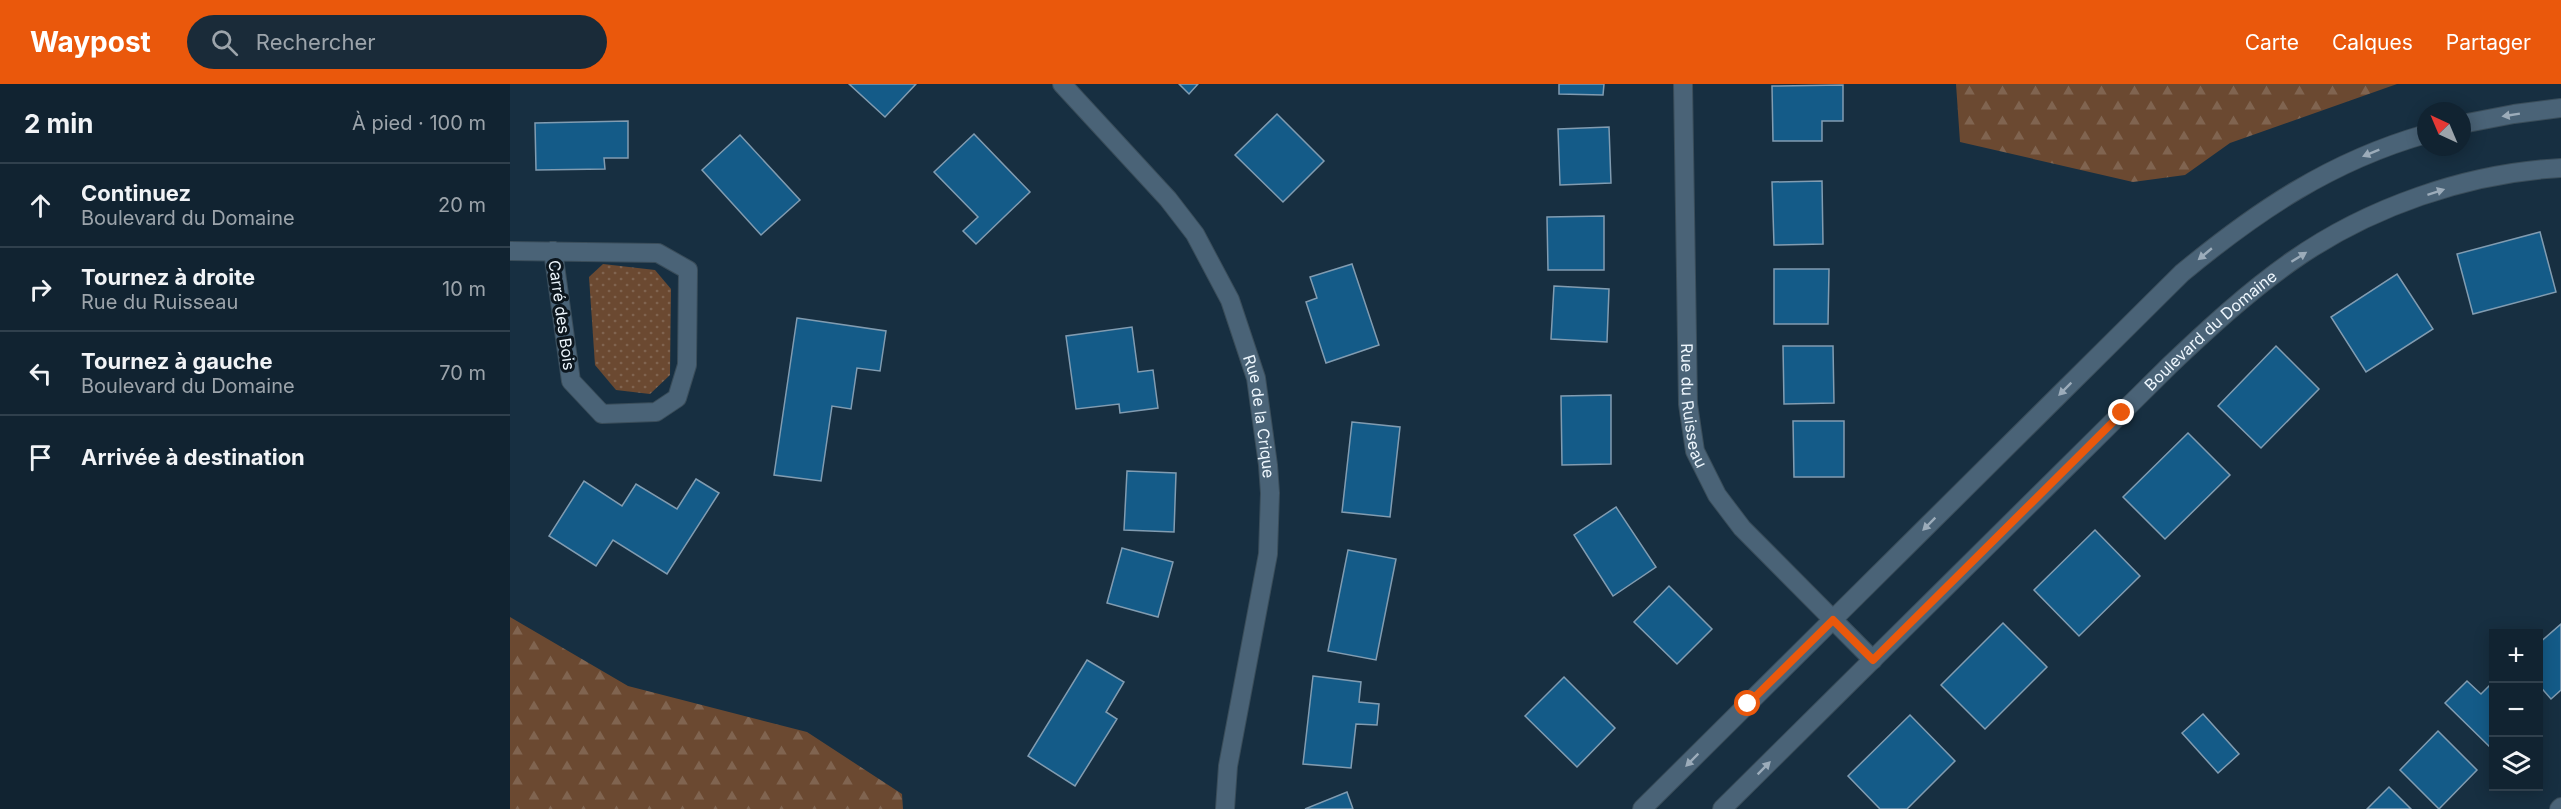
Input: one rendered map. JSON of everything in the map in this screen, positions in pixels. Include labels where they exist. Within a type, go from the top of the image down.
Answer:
[{"type":"street","name":"Rue de la Crique","points":[[1062,84],[1168,199],[1195,234],[1230,300],[1256,378],[1270,494],[1268,554],[1230,756],[1225,788],[1225,809]]},
{"type":"street","name":"Rue du Ruisseau","points":[[1683,84],[1688,404],[1695,452],[1717,495],[1742,528],[1873,660]]},
{"type":"street","points":[[2471,122],[2561,108]]},
{"type":"street","points":[[1642,809],[2158,297],[2227,236],[2264,209],[2318,177],[2347,163],[2417,137]]},
{"type":"street","name":"Boulevard du Domaine","points":[[1722,809],[2236,303],[2294,260],[2355,224],[2415,199],[2484,179],[2561,168]]},
{"type":"street","name":"Carré des Bois","points":[[510,251],[553,251],[658,253],[688,270],[687,365],[677,398],[656,412],[602,414],[571,381],[553,251]]},
{"type":"green space","points":[[1956,84],[2397,84],[2230,143],[2185,175],[2133,182],[1960,142]]},
{"type":"green space","points":[[603,264],[655,270],[671,289],[670,375],[650,394],[616,390],[595,365],[589,277]]},
{"type":"green space","points":[[510,617],[628,686],[807,732],[902,794],[903,809],[510,809]]},
{"type":"building","points":[[849,84],[916,84],[885,117]]},
{"type":"building","points":[[1179,84],[1198,84],[1189,94]]},
{"type":"building","points":[[1559,84],[1604,84],[1603,95],[1559,94]]},
{"type":"building","points":[[1843,85],[1843,121],[1822,121],[1822,141],[1773,141],[1772,86]]},
{"type":"building","points":[[1277,114],[1324,161],[1283,202],[1235,155]]},
{"type":"building","points":[[628,121],[628,158],[604,158],[605,169],[536,170],[535,123]]},
{"type":"building","points":[[1609,127],[1611,183],[1560,185],[1558,129]]},
{"type":"building","points":[[974,134],[1030,192],[976,244],[963,231],[978,217],[934,172]]},
{"type":"building","points":[[740,135],[800,200],[761,235],[702,170]]},
{"type":"building","points":[[1822,181],[1823,244],[1774,245],[1772,182]]},
{"type":"building","points":[[1604,216],[1604,270],[1548,270],[1547,217]]},
{"type":"building","points":[[2540,232],[2556,292],[2473,314],[2457,254]]},
{"type":"building","points":[[1352,264],[1379,345],[1326,363],[1306,302],[1317,298],[1310,277]]},
{"type":"building","points":[[1774,269],[1829,269],[1828,324],[1774,324]]},
{"type":"building","points":[[2397,274],[2433,329],[2366,372],[2331,317]]},
{"type":"building","points":[[1554,286],[1609,289],[1607,342],[1551,339]]},
{"type":"building","points":[[797,318],[886,331],[880,371],[857,368],[851,409],[832,406],[821,481],[774,475]]},
{"type":"building","points":[[1132,327],[1138,372],[1153,370],[1158,408],[1120,413],[1119,404],[1076,409],[1066,336]]},
{"type":"building","points":[[1783,346],[1833,346],[1834,403],[1784,404]]},
{"type":"building","points":[[2276,346],[2319,389],[2261,448],[2218,406]]},
{"type":"building","points":[[1611,395],[1611,464],[1562,465],[1561,396]]},
{"type":"building","points":[[1793,421],[1844,421],[1844,477],[1794,477]]},
{"type":"building","points":[[1352,422],[1400,427],[1390,517],[1342,512]]},
{"type":"building","points":[[2188,433],[2230,475],[2165,539],[2123,497]]},
{"type":"building","points":[[1127,471],[1176,473],[1174,532],[1124,530]]},
{"type":"building","points":[[696,479],[719,493],[667,574],[613,540],[596,566],[549,536],[584,481],[622,506],[636,484],[677,509]]},
{"type":"building","points":[[1616,507],[1656,567],[1613,596],[1574,535]]},
{"type":"building","points":[[2095,530],[2140,576],[2079,636],[2034,590]]},
{"type":"building","points":[[1122,548],[1173,562],[1158,617],[1107,603]]},
{"type":"building","points":[[1348,550],[1396,559],[1376,660],[1328,651]]},
{"type":"building","points":[[1669,586],[1712,629],[1677,664],[1634,622]]},
{"type":"building","points":[[2003,623],[2047,667],[1985,729],[1941,685]]},
{"type":"building","points":[[2561,624],[2561,690],[2551,699],[2543,690],[2543,640]]},
{"type":"building","points":[[1087,660],[1124,682],[1106,712],[1117,719],[1075,786],[1028,756]]},
{"type":"building","points":[[1313,676],[1361,682],[1359,702],[1379,704],[1377,725],[1356,724],[1351,768],[1303,764]]},
{"type":"building","points":[[1564,677],[1615,728],[1577,767],[1525,716]]},
{"type":"building","points":[[2467,681],[2481,694],[2489,686],[2489,746],[2445,703]]},
{"type":"building","points":[[2203,714],[2239,754],[2218,773],[2182,733]]},
{"type":"building","points":[[1910,715],[1955,761],[1907,809],[1880,809],[1848,776]]},
{"type":"building","points":[[2438,731],[2477,770],[2439,809],[2400,770]]},
{"type":"building","points":[[2389,787],[2411,809],[2367,809]]},
{"type":"building","points":[[1347,792],[1353,809],[1305,809]]},
{"type":"route","points":[[1748,704],[1833,620],[1873,660],[2122,413]]}]
